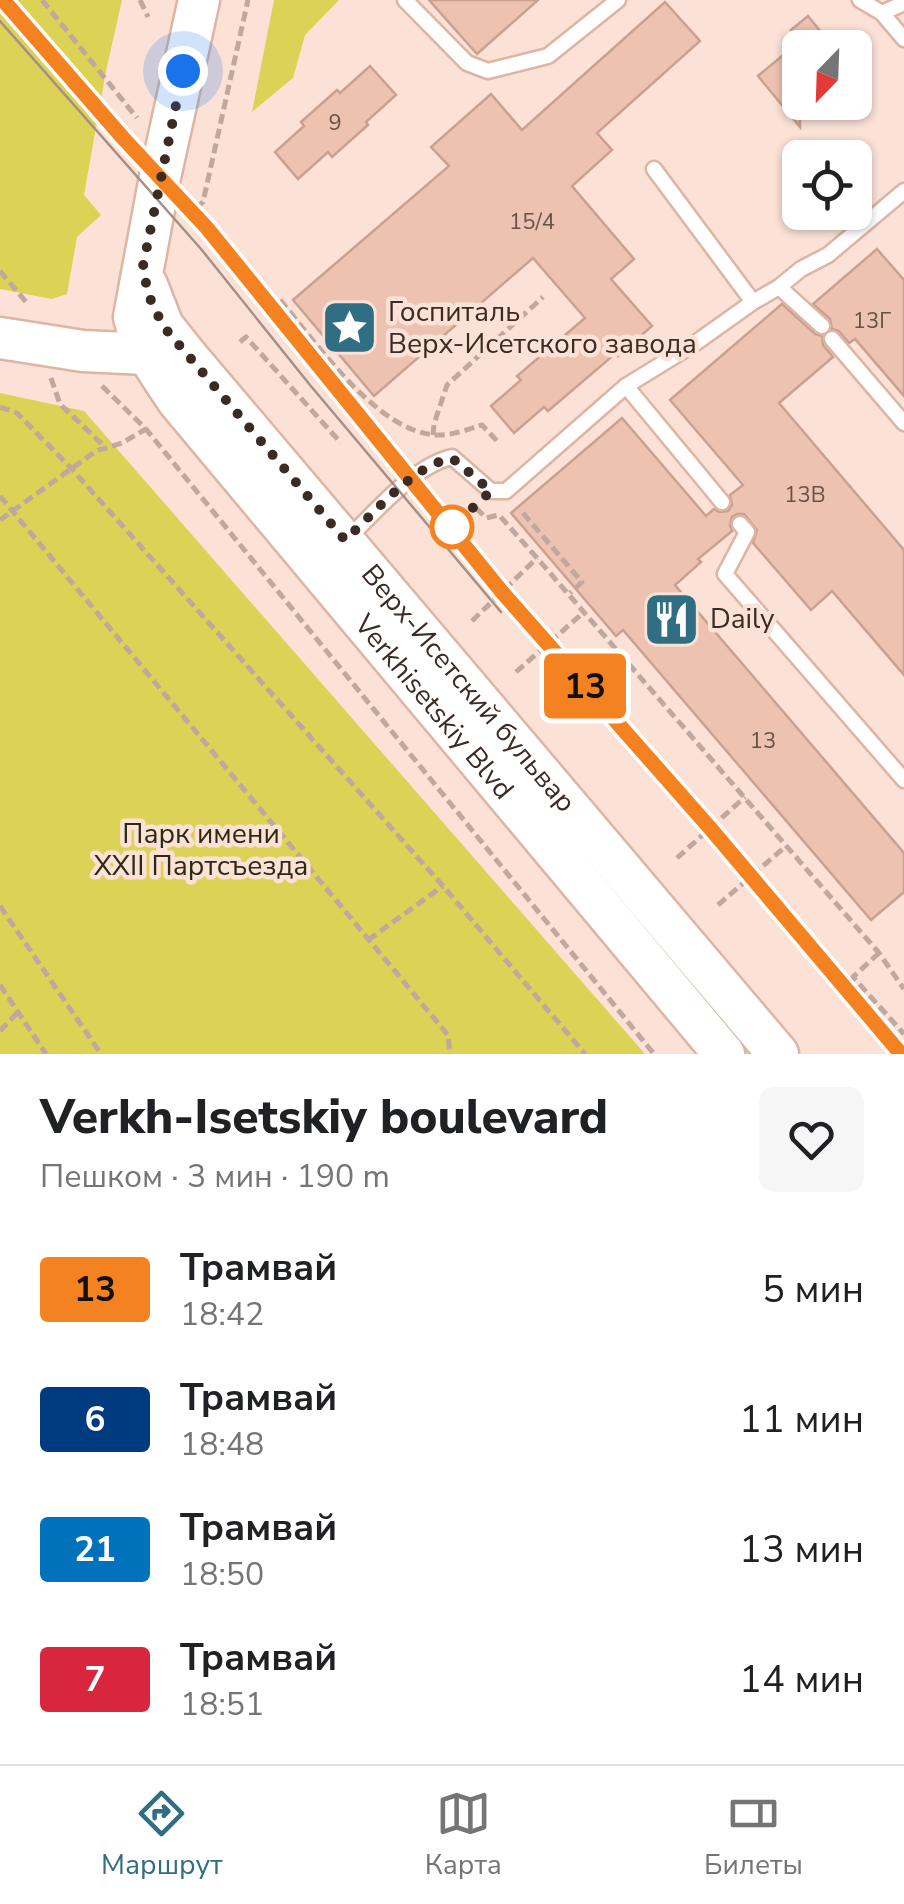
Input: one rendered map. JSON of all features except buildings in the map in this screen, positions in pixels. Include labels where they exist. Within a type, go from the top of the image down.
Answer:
[{"type":"main road","points":[[167,355],[138,334],[134,317],[199,0]]},
{"type":"main road","points":[[66,364],[110,329],[130,302],[143,266]]},
{"type":"main road","points":[[0,338],[66,364],[114,362],[154,382],[178,401]]},
{"type":"main road","points":[[66,364],[167,355]]},
{"type":"main road","name":"Verkhisetskiy Blvd","points":[[167,355],[178,401],[609,884],[724,1054]]},
{"type":"main road","name":"Верх-Исетский бульвар","points":[[167,355],[345,540],[609,884],[778,1054]]},
{"type":"lane","points":[[404,0],[467,63],[488,70],[548,56],[618,0]]},
{"type":"lane","points":[[860,0],[882,13],[904,38]]},
{"type":"lane","points":[[882,13],[904,3]]},
{"type":"lane","points":[[654,169],[752,302]]},
{"type":"lane","points":[[345,540],[410,480],[437,461],[452,458],[491,491],[506,491],[626,386],[779,287],[801,268],[828,255],[904,191]]},
{"type":"lane","points":[[779,287],[827,332],[904,423]]},
{"type":"lane","points":[[626,386],[722,502]]},
{"type":"lane","points":[[740,524],[747,532],[725,574],[904,780]]},
{"type":"path","points":[[42,0],[141,124]]},
{"type":"path","points":[[140,0],[148,17]]},
{"type":"path","points":[[185,231],[192,211],[202,202],[248,0]]},
{"type":"path","points":[[0,272],[26,302]]},
{"type":"path","points":[[433,435],[446,386],[543,297]]},
{"type":"path","points":[[280,300],[366,400],[386,416],[433,435],[482,426],[498,442]]},
{"type":"path","points":[[243,340],[341,444]]},
{"type":"path","points":[[66,364],[50,375],[60,404],[105,447]]},
{"type":"path","points":[[86,383],[104,387],[146,428],[654,1054]]},
{"type":"path","points":[[0,407],[17,413],[70,468],[443,886],[585,1054]]},
{"type":"path","points":[[0,520],[70,468],[146,428]]},
{"type":"path","points":[[0,496],[448,1034],[450,1054]]},
{"type":"path","points":[[474,506],[486,518],[499,516],[537,558],[879,953],[904,989]]},
{"type":"path","points":[[524,513],[582,582],[568,594]]},
{"type":"path","points":[[472,621],[537,558]]},
{"type":"path","points":[[516,672],[584,612]]},
{"type":"path","points":[[678,858],[745,797]]},
{"type":"path","points":[[718,905],[786,846]]},
{"type":"path","points":[[368,940],[443,886]]},
{"type":"path","points":[[0,906],[102,1054]]},
{"type":"path","points":[[879,953],[853,976],[904,1034]]},
{"type":"path","points":[[0,984],[46,1054]]},
{"type":"path","points":[[0,1031],[18,1012]]},
{"type":"green space","points":[[0,0],[122,0],[84,195],[101,215],[77,237],[67,294],[52,299],[0,289]]},
{"type":"green space","points":[[274,0],[339,0],[305,35],[293,78],[252,112]]},
{"type":"green space","name":"Парк имени XXII Партсъезда","points":[[0,393],[84,411],[645,1054],[0,1054]]},
{"type":"tram line","points":[[3,0],[207,228],[503,591],[901,1054]]},
{"type":"tram line","name":"13","points":[[3,0],[207,228],[502,592],[710,828],[901,1054]]},
{"type":"tram line","points":[[0,21],[201,249],[501,612]]},
{"type":"place","name":"Госпиталь Верх-Исетского завода","points":[[349,328]]},
{"type":"place","name":"Daily","points":[[671,619]]},
{"type":"route","points":[[183,71],[143,266],[148,294],[163,326],[345,540],[410,480],[437,461],[452,458],[491,491],[452,527]]}]
